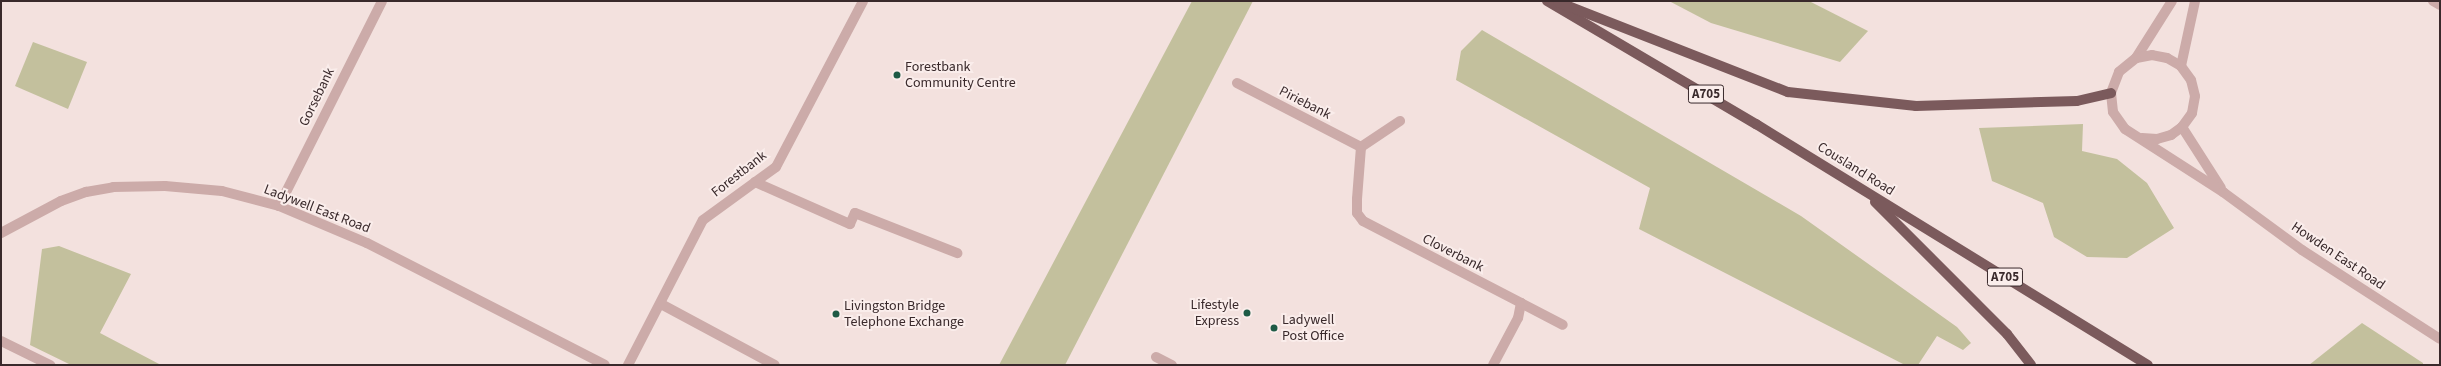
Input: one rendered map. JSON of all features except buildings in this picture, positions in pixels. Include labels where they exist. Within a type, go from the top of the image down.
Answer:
[{"type":"main road","name":"Cousland Road","points":[[1547,1],[1863,190],[2148,365]]},
{"type":"main road","points":[[1556,1],[1788,92],[1916,106],[2077,101],[2111,93]]},
{"type":"main road","points":[[1863,190],[2007,334],[2031,365]]},
{"type":"street","name":"Gorsebank","points":[[279,206],[382,1]]},
{"type":"street","name":"Forestbank","points":[[628,365],[661,304],[703,220],[776,167],[863,1]]},
{"type":"street","name":"Howden East Road","points":[[2172,1],[2136,58],[2118,72],[2111,93],[2113,112],[2125,129],[2142,138],[2223,192],[2302,250],[2440,339]]},
{"type":"street","points":[[2136,58],[2152,55],[2168,58],[2181,66],[2195,1]]},
{"type":"street","points":[[2433,1],[2440,5]]},
{"type":"street","name":"Howden East Road","points":[[2142,138],[2157,139],[2171,135],[2182,127],[2192,113],[2194,96],[2191,80],[2181,66]]},
{"type":"street","name":"Piriebank","points":[[1237,83],[1361,147]]},
{"type":"street","points":[[1361,147],[1400,121]]},
{"type":"street","name":"Howden East Road","points":[[2182,127],[2223,192]]},
{"type":"street","name":"Cloverbank","points":[[1361,147],[1357,213],[1372,227],[1563,325]]},
{"type":"street","points":[[755,182],[850,224],[855,213],[957,253]]},
{"type":"street","name":"Ladywell East Road","points":[[1,233],[61,201],[86,192],[113,188],[165,186],[222,191],[279,206],[367,243],[605,365]]},
{"type":"street","points":[[1493,365],[1518,318],[1520,303]]},
{"type":"street","points":[[661,304],[774,365]]},
{"type":"street","points":[[1,341],[50,365]]},
{"type":"street","points":[[1156,357],[1172,365]]},
{"type":"shaded area","points":[[1192,1],[1253,1],[1065,365],[999,365]]},
{"type":"shaded area","points":[[1669,1],[1809,1],[1868,31],[1840,62],[1711,23]]},
{"type":"shaded area","points":[[1482,30],[1801,216],[1957,327],[1971,343],[1963,350],[1937,336],[1918,365],[1905,365],[1639,229],[1650,188],[1456,80],[1461,51]]},
{"type":"shaded area","points":[[33,42],[87,62],[68,109],[15,86]]},
{"type":"shaded area","points":[[2083,124],[2082,151],[2117,159],[2147,183],[2174,228],[2127,258],[2087,257],[2054,237],[2043,203],[1992,181],[1979,128]]},
{"type":"shaded area","points":[[59,246],[131,274],[100,333],[161,365],[71,365],[30,345],[42,249]]},
{"type":"shaded area","points":[[2362,323],[2423,363],[2423,365],[2309,365]]},
{"type":"place","name":"Forestbank Community Centre","points":[[897,75]]},
{"type":"place","name":"Lifestyle Express","points":[[1247,313]]},
{"type":"place","name":"Livingston Bridge Telephone Exchange","points":[[836,314]]},
{"type":"place","name":"Ladywell Post Office","points":[[1274,328]]}]
